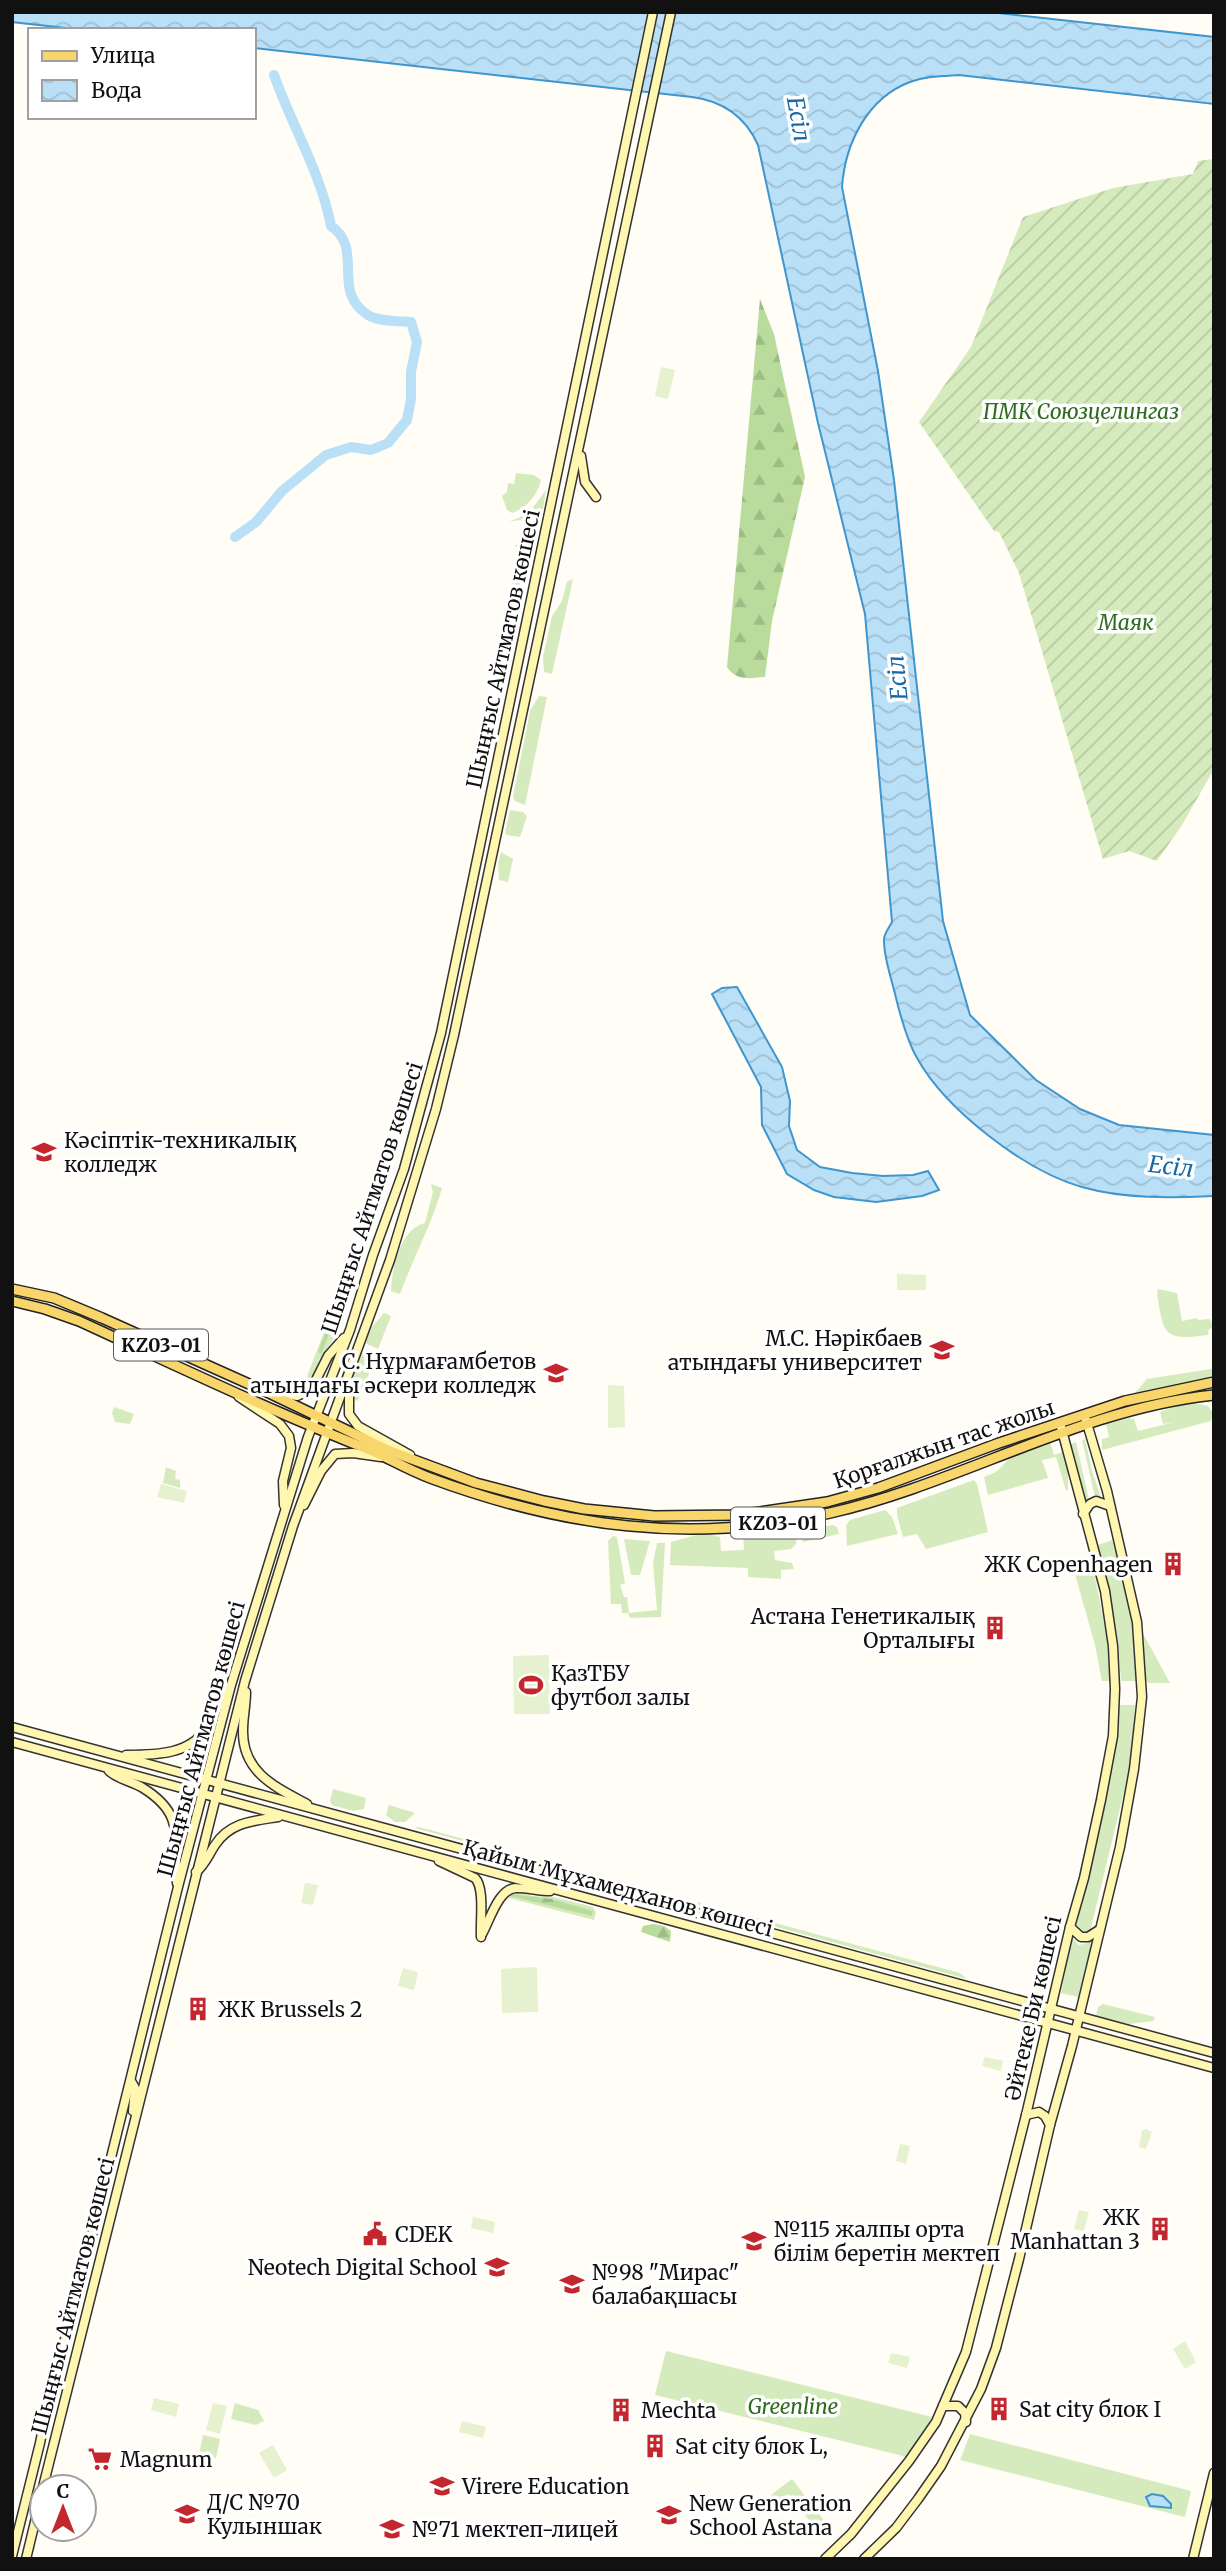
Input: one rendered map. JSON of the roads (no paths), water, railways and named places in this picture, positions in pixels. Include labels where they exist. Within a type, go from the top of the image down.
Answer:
[{"type":"main road","name":"Шыңғыс Айтматов көшесі","points":[[12,2556],[50,2393],[131,2081],[177,1887],[231,1685],[312,1427],[350,1330],[404,1168],[441,1033],[653,12]]},
{"type":"main road","name":"Шыңғыс Айтматов көшесі","points":[[47,2473],[245,1681],[293,1526],[390,1260],[442,1084],[671,12]]},
{"type":"main road","points":[[580,447],[585,482],[596,498]]},
{"type":"main road","name":"Қорғалжын тас жолы","points":[[12,1289],[54,1298],[267,1392],[316,1417],[328,1428],[426,1476],[473,1493],[570,1520],[622,1527],[706,1530],[767,1525],[832,1513],[899,1494],[1061,1428]]},
{"type":"main road","name":"Қорғалжын тас жолы","points":[[12,1301],[45,1308],[79,1321],[312,1427],[328,1428],[476,1483],[584,1509],[654,1517],[738,1515],[827,1502],[1061,1428],[1125,1401],[1214,1382]]},
{"type":"main road","points":[[267,1392],[297,1396],[311,1390],[328,1356],[350,1330]]},
{"type":"main road","points":[[352,1364],[347,1397],[349,1413],[353,1419],[358,1426],[418,1460]]},
{"type":"main road","points":[[228,1389],[279,1424],[289,1436],[291,1448],[283,1481],[284,1513]]},
{"type":"main road","name":"Қорғалжын тас жолы","points":[[1086,1419],[1214,1395]]},
{"type":"main road","name":"Әйтеке Би көшесі","points":[[864,2559],[896,2528],[940,2466],[966,2422],[996,2348],[1120,1847],[1134,1769],[1142,1697],[1137,1622],[1086,1419]]},
{"type":"main road","name":"Әйтеке Би көшесі","points":[[827,2558],[851,2534],[909,2462],[936,2422],[966,2351],[1026,2115],[1101,1800],[1113,1736],[1115,1703],[1112,1646],[1105,1591],[1061,1428]]},
{"type":"main road","points":[[293,1526],[321,1471],[335,1454],[353,1453],[387,1458]]},
{"type":"main road","points":[[1083,1514],[1090,1504],[1096,1501],[1110,1506]]},
{"type":"main road","points":[[245,1681],[247,1709],[243,1730],[245,1749],[254,1770],[266,1781],[323,1812]]},
{"type":"main road","points":[[113,1755],[166,1754],[189,1746],[208,1727],[220,1696],[231,1685]]},
{"type":"main road","name":"Қайым Мұхамедханов көшесі","points":[[12,1727],[1214,2053]]},
{"type":"main road","name":"Қайым Мұхамедханов көшесі","points":[[12,1742],[1214,2068]]},
{"type":"main road","points":[[103,1767],[118,1779],[139,1786],[162,1801],[174,1821],[178,1847],[175,1864],[177,1887]]},
{"type":"main road","points":[[196,1872],[218,1841],[233,1827],[248,1821],[282,1816]]},
{"type":"main road","points":[[431,1856],[480,1882],[481,1937],[499,1899],[508,1889],[562,1891]]},
{"type":"main road","points":[[1070,1927],[1077,1936],[1084,1938],[1099,1930]]},
{"type":"main road","points":[[149,2007],[144,2049],[151,2057]]},
{"type":"main road","points":[[131,2081],[135,2088],[134,2124]]},
{"type":"main road","points":[[1026,2115],[1039,2112],[1050,2125]]},
{"type":"main road","points":[[93,2231],[107,2234]]},
{"type":"main road","points":[[943,2406],[958,2406],[965,2413],[966,2422]]},
{"type":"main road","points":[[1193,2559],[1214,2473]]},
{"type":"water","name":"Есіл","points":[[12,12],[990,12],[1214,37],[1214,104],[959,75],[928,77],[910,82],[882,99],[861,124],[848,155],[842,187],[878,371],[894,480],[943,921],[970,1015],[1036,1080],[1080,1109],[1119,1125],[1214,1135],[1214,1196],[1114,1194],[1082,1187],[1036,1167],[989,1136],[947,1098],[930,1078],[910,1044],[884,948],[884,936],[892,922],[865,614],[818,423],[758,145],[740,118],[714,102],[692,97],[256,48],[256,28],[66,28],[12,22]]},
{"type":"water","points":[[737,987],[782,1067],[790,1101],[789,1126],[797,1150],[820,1167],[852,1173],[883,1176],[913,1175],[928,1171],[939,1190],[922,1196],[876,1202],[834,1197],[814,1190],[787,1174],[762,1125],[761,1087],[712,994],[722,988]]},
{"type":"water","points":[[1152,2494],[1163,2496],[1171,2504],[1171,2508],[1150,2506],[1146,2497]]},
{"type":"waterway","points":[[235,537],[256,522],[282,491],[326,455],[351,447],[371,450],[388,443],[407,420],[411,399],[411,372],[417,342],[411,322],[389,321],[368,315],[357,305],[351,294],[346,246],[341,235],[331,226],[313,168],[274,75]]},
{"type":"place","name":"Кәсіптік-техникалық колледж","points":[[44,1152]]},
{"type":"place","name":"М.С. Нәрікбаев атындағы университет","points":[[942,1350]]},
{"type":"place","name":"С. Нұрмағамбетов атындағы әскери колледж","points":[[556,1373]]},
{"type":"place","name":"ЖК Copenhagen","points":[[1173,1564]]},
{"type":"place","name":"Астана Генетикалық Орталығы","points":[[995,1628]]},
{"type":"place","name":"ҚазТБУ футбол залы","points":[[531,1685]]},
{"type":"place","name":"ЖК Brussels 2","points":[[198,2009]]},
{"type":"place","name":"ЖК Manhattan 3","points":[[1160,2229]]},
{"type":"place","name":"CDEK","points":[[375,2234]]},
{"type":"place","name":"№115 жалпы орта білім беретін мектеп","points":[[754,2241]]},
{"type":"place","name":"Neotech Digital School","points":[[497,2267]]},
{"type":"place","name":"№98 \"Мирас\" балабақшасы","points":[[572,2284]]},
{"type":"place","name":"Sat city блок I","points":[[999,2409]]},
{"type":"place","name":"Mechta","points":[[621,2410]]},
{"type":"place","name":"Sat city блок L,","points":[[655,2446]]},
{"type":"place","name":"Magnum","points":[[100,2459]]},
{"type":"place","name":"Virere Education","points":[[442,2486]]},
{"type":"place","name":"Д/С №70 Кулыншак","points":[[187,2514]]},
{"type":"place","name":"New Generation School Astana","points":[[669,2515]]},
{"type":"place","name":"№71 мектеп-лицей","points":[[392,2529]]},
{"type":"park label","name":"ПМК Союзцелингаз","points":[[1081,411]]},
{"type":"park label","name":"Маяк","points":[[1126,622]]},
{"type":"park label","name":"Greenline","points":[[793,2406]]}]
